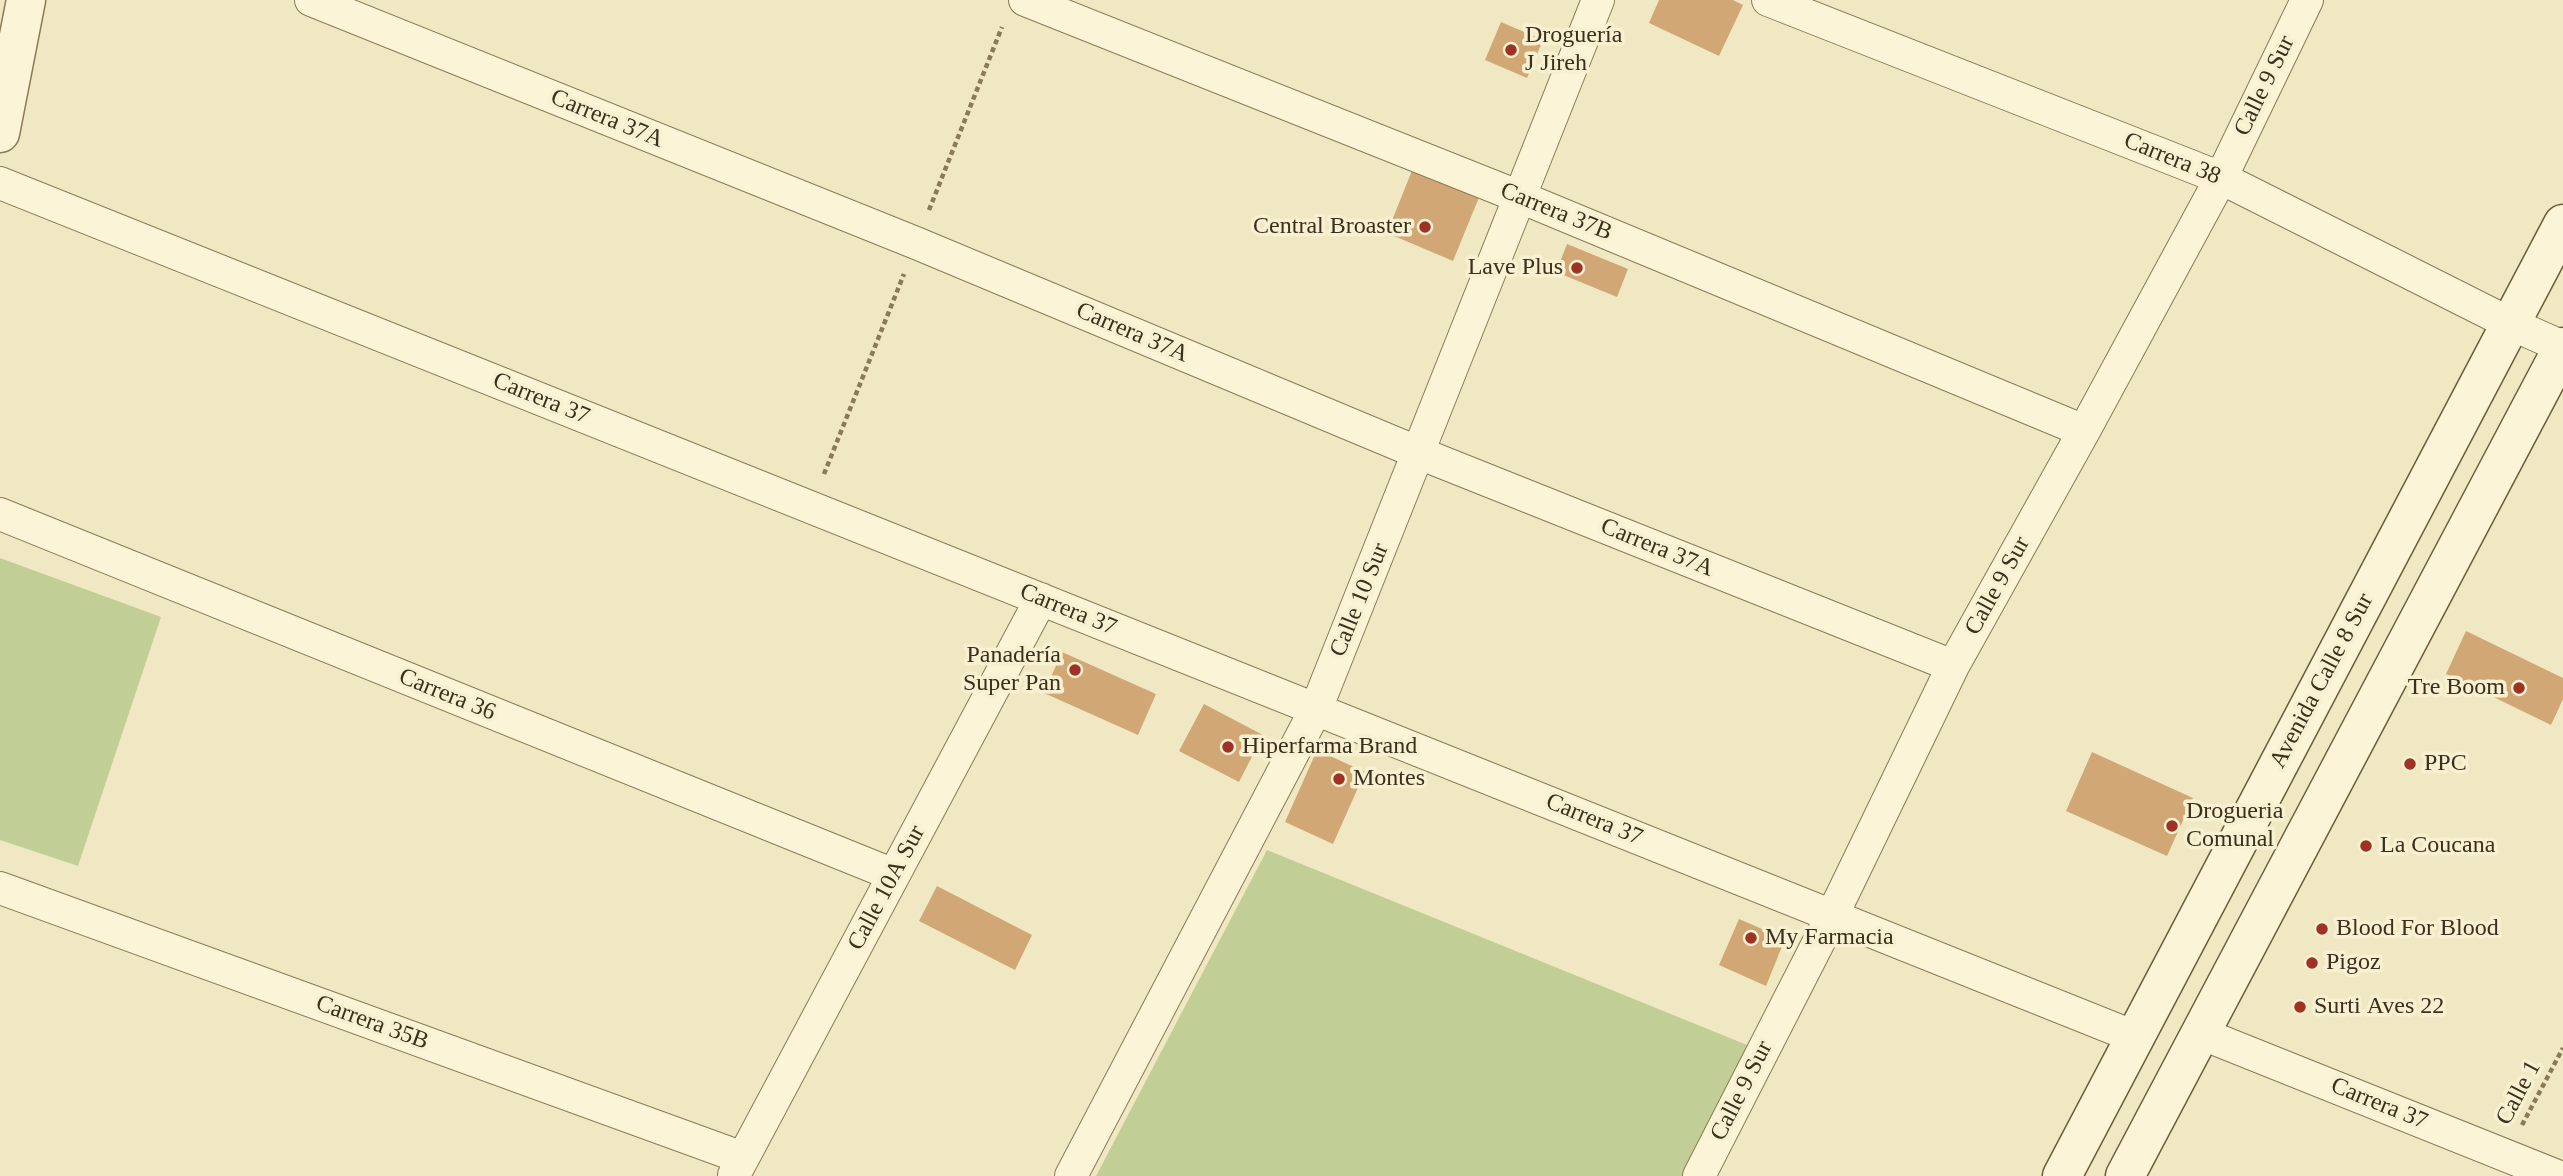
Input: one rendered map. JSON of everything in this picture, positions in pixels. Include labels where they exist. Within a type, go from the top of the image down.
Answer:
[{"type":"main road","points":[[0,133],[26,0]]},
{"type":"main road","name":"Avenida Calle 8 Sur","points":[[2062,1176],[2563,224]]},
{"type":"main road","points":[[2125,1176],[2563,347]]},
{"type":"street","name":"Carrera 37A","points":[[312,0],[916,243],[1419,453],[1953,666]]},
{"type":"street","name":"Carrera 37B","points":[[1025,0],[1520,197],[2084,431]]},
{"type":"street","name":"Calle 10 Sur","points":[[1071,1176],[1316,709],[1598,0]]},
{"type":"street","name":"Carrera 38","points":[[1768,0],[2221,178],[2511,324],[2563,347]]},
{"type":"street","name":"Calle 9 Sur","points":[[1699,1176],[1832,916],[1953,666],[2221,178],[2306,0]]},
{"type":"street","name":"Carrera 37","points":[[0,183],[2135,1037]]},
{"type":"street","name":"Carrera 36","points":[[0,514],[894,875]]},
{"type":"street","name":"Calle 10A Sur","points":[[738,1167],[1041,599]]},
{"type":"street","name":"Carrera 35B","points":[[0,888],[738,1167]]},
{"type":"street","name":"Carrera 37","points":[[2200,1033],[2557,1176]]},
{"type":"path","name":"Calle 1","points":[[2506,1155],[2563,1048]]},
{"type":"green space","points":[[0,558],[161,617],[78,866],[0,840]]},
{"type":"green space","points":[[1267,850],[1752,1047],[1682,1176],[1096,1176]]},
{"type":"building","points":[[1659,0],[1733,0],[1743,5],[1719,56],[1649,23]]},
{"type":"building","points":[[1501,22],[1543,40],[1527,78],[1485,60]]},
{"type":"building","points":[[1413,168],[1480,195],[1453,261],[1387,233]]},
{"type":"building","points":[[1567,244],[1628,269],[1617,297],[1556,272]]},
{"type":"building","name":"Tre Boom","points":[[2466,631],[2563,678],[2563,699],[2551,725],[2446,674]]},
{"type":"building","points":[[1062,652],[1156,694],[1138,735],[1044,693]]},
{"type":"building","points":[[1204,704],[1263,735],[1239,782],[1179,751]]},
{"type":"building","points":[[1317,750],[1365,772],[1333,844],[1285,822]]},
{"type":"building","points":[[2092,752],[2193,798],[2167,856],[2066,811]]},
{"type":"building","points":[[937,886],[1032,935],[1015,970],[919,921]]},
{"type":"building","points":[[1739,919],[1785,939],[1766,986],[1719,965]]},
{"type":"place","name":"Droguería J Jireh","points":[[1511,50]]},
{"type":"place","name":"Central Broaster","points":[[1425,227]]},
{"type":"place","name":"Lave Plus","points":[[1577,268]]},
{"type":"place","name":"Panadería Super Pan","points":[[1075,670]]},
{"type":"place","name":"Tre Boom","points":[[2519,688]]},
{"type":"place","name":"Hiperfarma Brand","points":[[1228,747]]},
{"type":"place","name":"PPC","points":[[2410,764]]},
{"type":"place","name":"Montes","points":[[1339,779]]},
{"type":"place","name":"Drogueria Comunal","points":[[2172,826]]},
{"type":"place","name":"La Coucana","points":[[2366,846]]},
{"type":"place","name":"Blood For Blood","points":[[2322,929]]},
{"type":"place","name":"My Farmacia","points":[[1751,938]]},
{"type":"place","name":"Pigoz","points":[[2312,963]]},
{"type":"place","name":"Surti Aves 22","points":[[2300,1007]]}]
